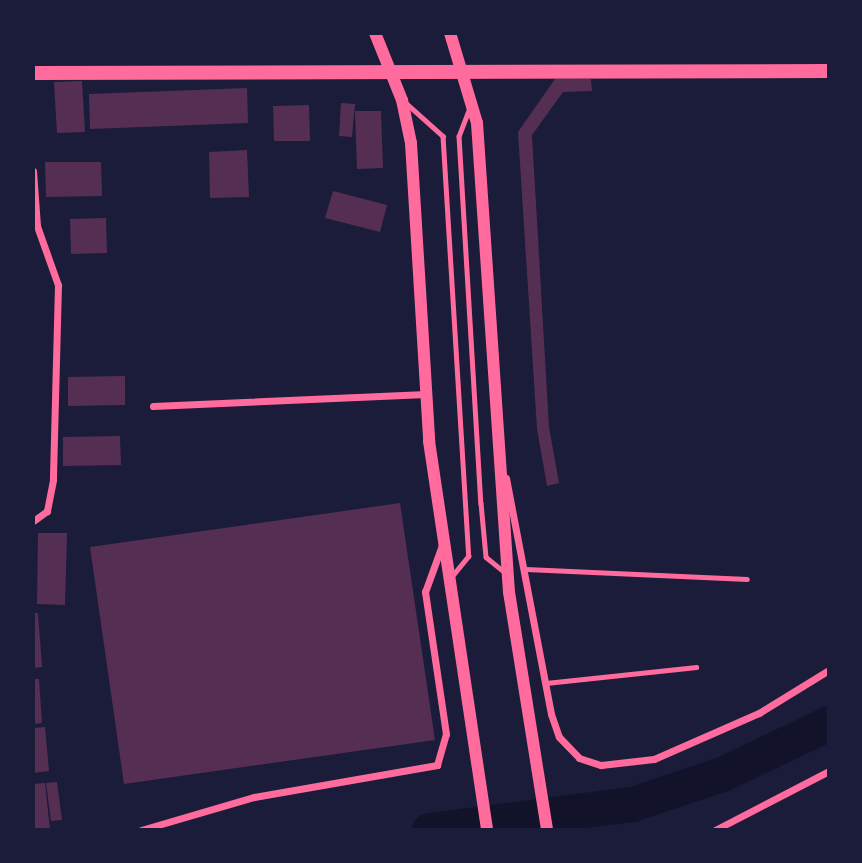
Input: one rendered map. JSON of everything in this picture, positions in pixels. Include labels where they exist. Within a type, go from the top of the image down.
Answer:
[{"type":"highway","points":[[33,73],[466,76],[829,71]]},
{"type":"main road","points":[[375,33],[402,100],[411,143],[426,394],[449,587],[487,830]]},
{"type":"main road","points":[[450,33],[473,101],[507,573],[547,830]]},
{"type":"street","points":[[33,171],[37,226],[58,285],[53,480],[47,511],[33,521]]},
{"type":"street","points":[[153,406],[426,394]]},
{"type":"street","points":[[499,446],[559,737],[579,758],[601,765],[654,759],[759,713],[829,670]]},
{"type":"street","points":[[141,830],[254,797],[437,765],[446,734],[425,592],[443,544]]},
{"type":"street","points":[[715,830],[829,771]]},
{"type":"lane","points":[[402,100],[443,136],[469,556],[449,587]]},
{"type":"lane","points":[[473,101],[459,136],[481,503],[486,557],[507,573]]},
{"type":"lane","points":[[526,569],[747,579]]},
{"type":"lane","points":[[546,683],[696,667]]},
{"type":"building","points":[[555,79],[591,79],[592,91],[563,92],[532,135],[549,427],[559,483],[547,486],[537,429],[518,132]]},
{"type":"building","points":[[82,81],[85,132],[57,133],[54,82]]},
{"type":"building","points":[[247,88],[248,123],[90,129],[89,94]]},
{"type":"building","points":[[341,103],[355,104],[352,137],[339,136]]},
{"type":"building","points":[[309,105],[310,141],[274,141],[273,106]]},
{"type":"building","points":[[355,111],[381,111],[383,168],[357,169]]},
{"type":"building","points":[[247,150],[249,197],[210,198],[209,152]]},
{"type":"building","points":[[45,162],[101,162],[102,196],[46,197]]},
{"type":"building","points":[[333,191],[387,205],[380,232],[325,218]]},
{"type":"building","points":[[106,218],[107,253],[71,254],[70,219]]},
{"type":"building","points":[[125,376],[125,405],[68,406],[68,377]]},
{"type":"building","points":[[120,436],[121,465],[63,466],[63,437]]},
{"type":"building","points":[[400,503],[435,740],[124,784],[90,547]]},
{"type":"building","points":[[38,533],[67,533],[65,605],[37,604]]},
{"type":"building","points":[[33,613],[38,613],[42,667],[33,668]]},
{"type":"building","points":[[33,679],[39,679],[42,723],[33,724]]},
{"type":"building","points":[[45,727],[49,771],[33,773],[33,728]]},
{"type":"building","points":[[57,782],[62,820],[51,821],[46,783]]},
{"type":"building","points":[[45,783],[50,830],[33,830],[33,784]]},
{"type":"waterway","points":[[429,830],[632,804],[722,774],[829,723]]}]
